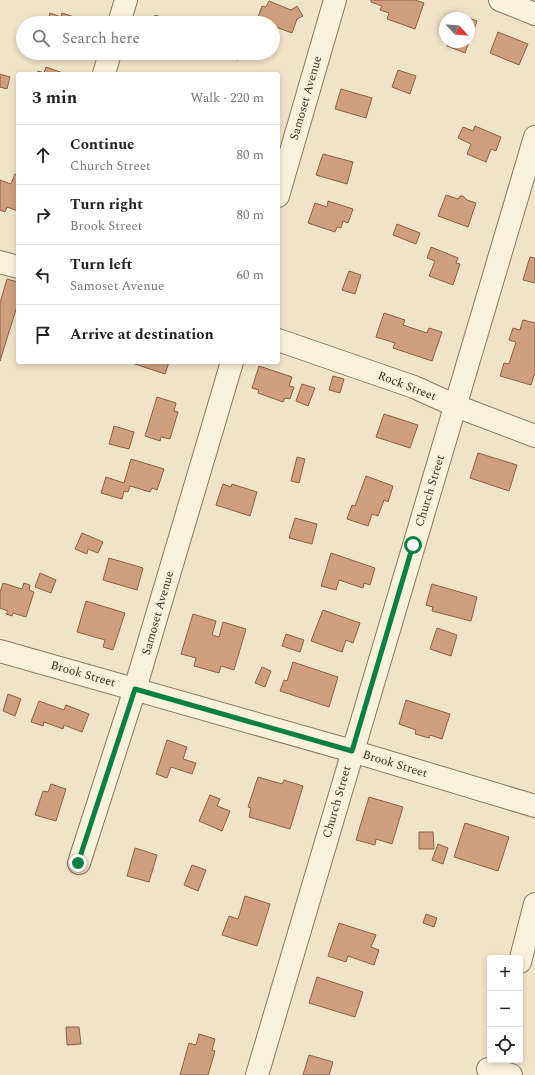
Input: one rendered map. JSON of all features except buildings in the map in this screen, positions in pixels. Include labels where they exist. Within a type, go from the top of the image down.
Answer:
[{"type":"street","points":[[121,16],[126,0]]},
{"type":"street","name":"Samoset Avenue","points":[[280,189],[335,0]]},
{"type":"street","points":[[500,0],[535,14]]},
{"type":"street","points":[[105,72],[108,60]]},
{"type":"street","name":"Church Street","points":[[256,1075],[535,137]]},
{"type":"street","points":[[0,262],[16,266]]},
{"type":"street","name":"Rock Street","points":[[280,341],[414,387],[456,406],[535,436]]},
{"type":"street","name":"Samoset Avenue","points":[[78,863],[135,689],[231,364]]},
{"type":"street","name":"Brook Street","points":[[0,651],[352,751],[535,806]]},
{"type":"street","points":[[522,955],[535,904]]},
{"type":"street","points":[[488,1068],[511,1075]]},
{"type":"route","points":[[78,863],[135,689],[352,751],[413,545]]}]
